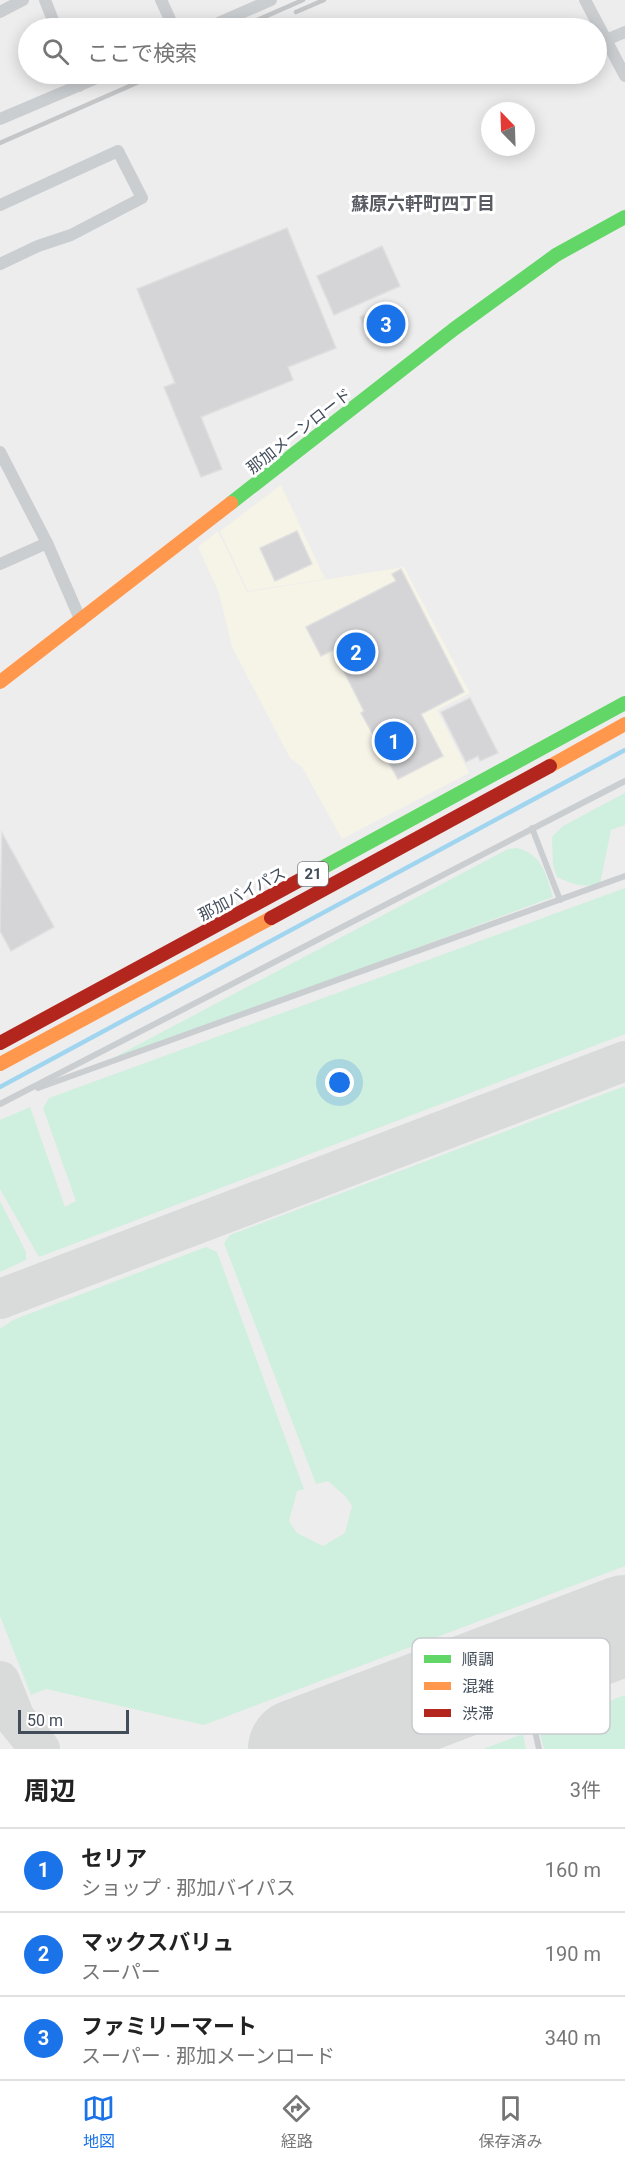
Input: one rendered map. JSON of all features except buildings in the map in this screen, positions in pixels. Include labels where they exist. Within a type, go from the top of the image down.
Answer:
[{"type":"main road","name":"那加メーンロード","points":[[0,682],[454,329],[556,255],[625,217]]},
{"type":"main road","name":"那加バイパス","points":[[0,1043],[625,703]]},
{"type":"main road","name":"21","points":[[0,1064],[443,826],[625,724]]},
{"type":"street","points":[[0,12],[23,0]]},
{"type":"street","points":[[45,0],[52,18]]},
{"type":"street","points":[[161,0],[169,18]]},
{"type":"street","points":[[230,18],[271,0]]},
{"type":"street","points":[[585,0],[594,18]]},
{"type":"street","points":[[607,40],[625,32]]},
{"type":"street","points":[[607,42],[625,76]]},
{"type":"street","points":[[0,120],[84,84]]},
{"type":"street","points":[[0,205],[118,152],[142,198],[71,235],[38,246],[0,264]]},
{"type":"street","points":[[0,452],[4,474],[47,543],[81,621]]},
{"type":"street","points":[[0,564],[47,543]]},
{"type":"lane","points":[[0,1104],[625,782]]},
{"type":"lane","points":[[532,828],[560,900]]},
{"type":"lane","points":[[15,1096],[625,876]]},
{"type":"lane","points":[[536,1734],[539,1749]]},
{"type":"shaded area","points":[[281,485],[325,579],[248,591],[220,531]]},
{"type":"shaded area","points":[[218,531],[247,592],[404,567],[470,693],[437,710],[469,773],[342,839],[302,767],[290,758],[232,647],[219,593],[198,547]]},
{"type":"green space","points":[[625,793],[625,825],[611,830],[600,884],[578,885],[557,877],[553,865],[552,837],[563,826]]},
{"type":"green space","points":[[517,848],[538,860],[553,897],[115,1061],[113,1058],[508,849]]},
{"type":"green space","points":[[625,888],[625,1034],[39,1257],[0,1189],[0,1120],[30,1107],[65,1207],[76,1201],[43,1108],[49,1098]]},
{"type":"green space","points":[[625,1086],[625,1566],[434,1638],[412,1638],[412,1646],[204,1725],[46,1689],[31,1695],[0,1616],[0,1329],[13,1320],[206,1247],[217,1252],[304,1489],[297,1491],[289,1521],[297,1533],[323,1546],[345,1533],[352,1506],[345,1496],[328,1481],[316,1484],[224,1243],[230,1235]]},
{"type":"green space","points":[[0,1201],[26,1252],[26,1260],[0,1272]]},
{"type":"green space","points":[[625,1695],[625,1749],[544,1749],[540,1734],[610,1734],[610,1701]]},
{"type":"green space","points":[[523,1734],[526,1749],[483,1749]]},
{"type":"waterway","points":[[0,1087],[625,750]]},
{"type":"taxiway","points":[[0,1299],[625,1061]]},
{"type":"taxiway","points":[[0,1681],[15,1718],[40,1749]]},
{"type":"runway","points":[[591,1638],[625,1625]]},
{"type":"runway","points":[[298,1749],[412,1706]]},
{"type":"railway","points":[[262,18],[303,0]]},
{"type":"railway","points":[[296,12],[324,0]]},
{"type":"railway","points":[[0,143],[134,84]]},
{"type":"traffic: fast","points":[[231,503],[454,329],[556,255],[625,217]]},
{"type":"traffic: fast","points":[[322,868],[625,703]]},
{"type":"traffic: slow","points":[[0,682],[231,503]]},
{"type":"traffic: slow","points":[[550,766],[625,724]]},
{"type":"traffic: slow","points":[[0,1064],[271,918]]},
{"type":"traffic: jam","points":[[271,918],[550,766]]},
{"type":"traffic: jam","points":[[0,1043],[322,868]]},
{"type":"place","name":"ファミリーマート","points":[[386,324]]},
{"type":"place","name":"マックスバリュ","points":[[356,652]]},
{"type":"place","name":"セリア","points":[[394,741]]},
{"type":"district","name":"蘇原六軒町四丁目","points":[[423,203]]}]
